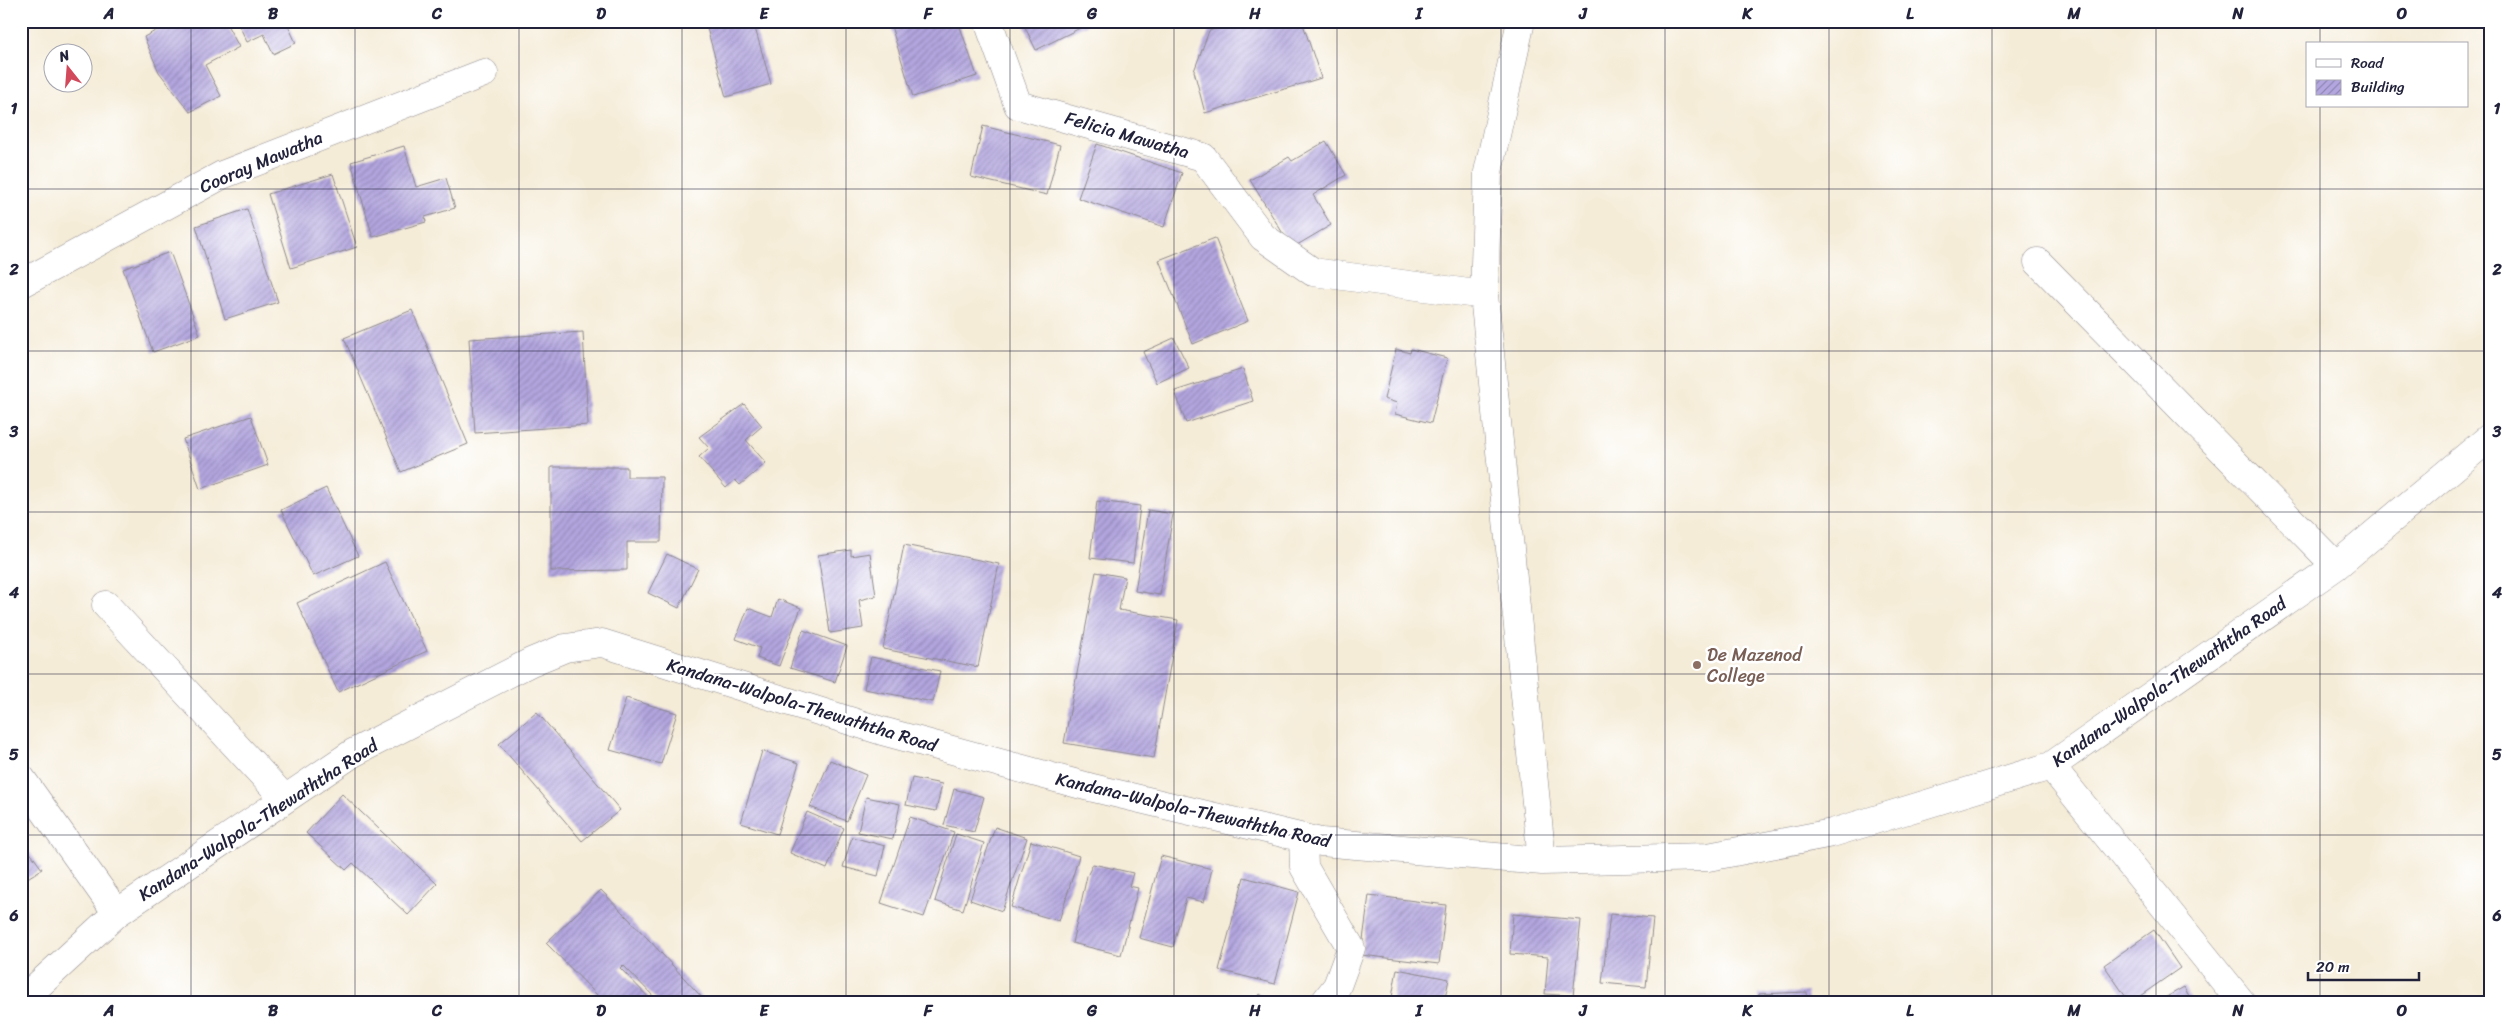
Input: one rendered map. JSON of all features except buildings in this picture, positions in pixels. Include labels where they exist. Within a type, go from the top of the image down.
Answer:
[{"type":"street","name":"Felicia Mawatha","points":[[988,21],[1018,105],[1203,157],[1263,237],[1313,272],[1484,295]]},
{"type":"street","points":[[1521,21],[1488,172],[1484,295],[1542,861]]},
{"type":"street","name":"Cooray Mawatha","points":[[21,284],[222,175],[484,73]]},
{"type":"street","points":[[2038,262],[2336,566]]},
{"type":"street","name":"Kandana-Walpola-Thewaththa Road","points":[[21,1001],[117,913],[353,753],[531,662],[565,648],[602,643],[892,734],[1089,788],[1321,842],[1542,861],[1708,857],[1832,833],[2051,766],[2336,566],[2490,437]]},
{"type":"street","points":[[106,605],[285,799]]},
{"type":"street","points":[[2051,766],[2242,1003]]},
{"type":"street","points":[[21,778],[117,913]]},
{"type":"street","points":[[1303,838],[1304,867],[1351,948],[1337,986],[1324,1003]]},
{"type":"place","name":"De Mazenod College","points":[[1697,665]]}]
